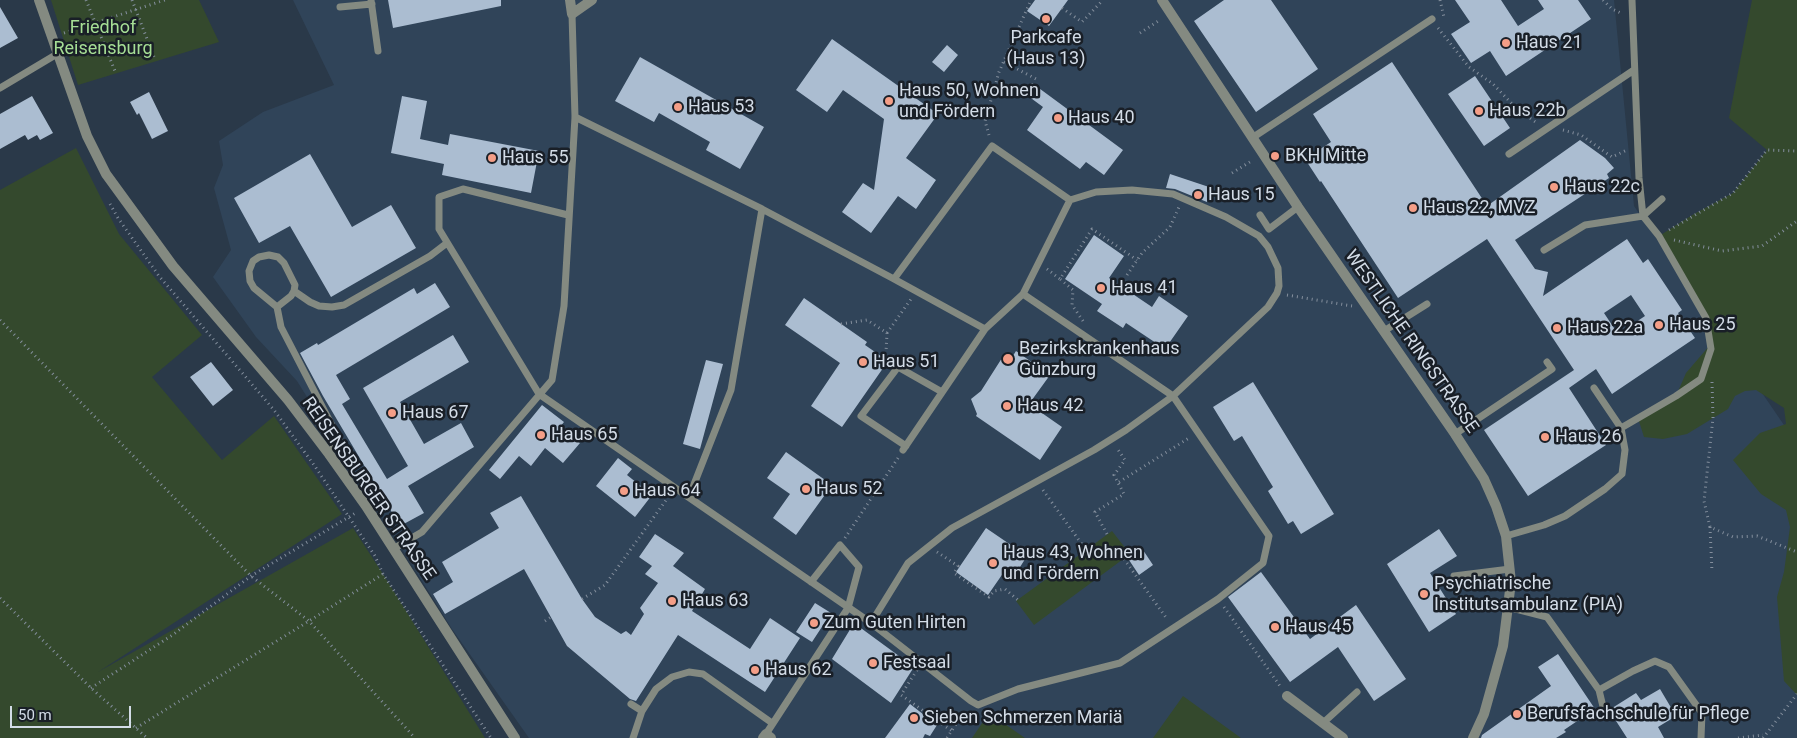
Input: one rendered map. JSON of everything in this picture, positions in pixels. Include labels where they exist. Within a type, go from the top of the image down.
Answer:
[{"type":"street","name":"REISENSBURGER STRASSE","points":[[39,0],[87,136],[106,174],[173,266],[288,400],[329,454],[366,506],[515,738]]},
{"type":"street","points":[[570,0],[572,14],[592,0]]},
{"type":"street","name":"WESTLICHE RINGSTRASSE","points":[[1162,0],[1262,154],[1455,434],[1484,479],[1496,506],[1506,536],[1511,582],[1503,646],[1484,714],[1473,738]]},
{"type":"street","points":[[1287,696],[1343,738]]},
{"type":"lane","points":[[1621,428],[1701,379],[1711,349],[1706,318],[1659,236],[1643,216],[1639,178],[1632,0]]},
{"type":"lane","points":[[340,7],[372,2],[378,51]]},
{"type":"lane","points":[[393,549],[422,532],[552,380],[564,306],[575,117],[572,14]]},
{"type":"lane","points":[[1252,138],[1432,18]]},
{"type":"lane","points":[[0,88],[57,54]]},
{"type":"lane","points":[[1509,154],[1634,70]]},
{"type":"lane","points":[[575,117],[762,209],[985,329]]},
{"type":"lane","points":[[894,279],[992,146],[1070,200]]},
{"type":"lane","points":[[568,215],[463,189],[439,197],[439,229],[539,394],[871,623],[971,702],[978,705],[1018,689],[1120,663],[1218,599],[1263,563],[1269,536],[1173,396],[1023,294]]},
{"type":"lane","points":[[871,623],[908,563],[952,528],[1112,439],[1173,396],[1268,307],[1279,286],[1278,268],[1268,247],[1260,236],[1226,217],[1173,194],[1132,190],[1096,192],[1070,200],[1023,294],[985,329],[905,448],[861,416],[898,367],[942,392]]},
{"type":"lane","points":[[1544,250],[1586,225],[1643,216],[1662,199]]},
{"type":"lane","points":[[1260,215],[1269,229],[1298,207]]},
{"type":"lane","points":[[689,497],[731,390],[762,209]]},
{"type":"lane","points":[[294,291],[319,306],[332,307],[344,305],[430,256],[447,243]]},
{"type":"lane","points":[[277,307],[292,296],[295,286],[284,263],[278,257],[269,255],[259,257],[253,261],[250,281],[254,288],[277,307],[281,327],[339,439],[329,454]]},
{"type":"lane","points":[[1384,331],[1427,304]]},
{"type":"lane","points":[[1455,434],[1552,369],[1546,362]]},
{"type":"lane","points":[[1506,536],[1544,525],[1565,516],[1605,489],[1622,474],[1625,450],[1621,428],[1594,388]]},
{"type":"lane","points":[[767,737],[772,723],[848,608],[859,567],[840,545],[811,582]]},
{"type":"lane","points":[[1454,576],[1510,569]]},
{"type":"lane","points":[[1508,607],[1547,617],[1599,690],[1605,715]]},
{"type":"lane","points":[[1599,690],[1633,670],[1655,661],[1669,667],[1702,713],[1702,738]]},
{"type":"lane","points":[[633,738],[642,711],[656,689],[672,677],[689,672],[703,674],[772,723]]},
{"type":"lane","points":[[1323,723],[1357,692]]},
{"type":"lane","points":[[631,704],[642,711]]},
{"type":"path","points":[[86,0],[114,71]]},
{"type":"path","points":[[132,0],[154,57]]},
{"type":"path","points":[[52,38],[165,0]]},
{"type":"path","points":[[992,146],[984,122],[1004,62],[1031,0]]},
{"type":"path","points":[[1062,8],[1082,22],[1103,0]]},
{"type":"path","points":[[1603,0],[1612,9],[1633,18]]},
{"type":"path","points":[[1140,33],[1171,13]]},
{"type":"path","points":[[1432,18],[1469,67],[1493,84],[1518,110],[1535,122],[1581,135],[1612,157],[1639,144]]},
{"type":"path","points":[[1004,62],[1038,80]]},
{"type":"path","points":[[1659,236],[1733,193],[1767,150],[1797,152]]},
{"type":"path","points":[[1232,173],[1262,154]]},
{"type":"path","points":[[1127,275],[1142,253],[1170,227],[1182,198]]},
{"type":"path","points":[[109,202],[118,218],[159,276],[274,410],[314,465],[375,556],[383,574],[491,738]]},
{"type":"path","points":[[1659,236],[1722,251],[1762,246],[1797,221]]},
{"type":"path","points":[[1060,279],[1092,229],[1137,260]]},
{"type":"path","points":[[1039,262],[1073,290],[1072,305],[1083,321]]},
{"type":"path","points":[[886,352],[887,333],[917,292]]},
{"type":"path","points":[[1277,293],[1370,310]]},
{"type":"path","points":[[0,320],[251,576],[309,622],[415,738]]},
{"type":"path","points":[[841,324],[867,320],[887,333]]},
{"type":"path","points":[[1401,320],[1472,423]]},
{"type":"path","points":[[1712,379],[1713,418],[1704,501],[1710,527],[1712,572]]},
{"type":"path","points":[[1119,482],[1198,432]]},
{"type":"path","points":[[1107,534],[1095,512],[1124,494],[1114,475],[1125,460],[1112,439]]},
{"type":"path","points":[[840,545],[905,448]]},
{"type":"path","points":[[1037,482],[1086,550]]},
{"type":"path","points":[[582,599],[604,585],[675,488]]},
{"type":"path","points":[[91,688],[174,634],[251,576],[366,506]]},
{"type":"path","points":[[1710,527],[1733,537],[1757,536],[1797,552]]},
{"type":"path","points":[[924,551],[937,552],[958,566],[954,573],[989,597],[994,591],[1005,589],[1018,600]]},
{"type":"path","points":[[1124,559],[1174,628]]},
{"type":"path","points":[[136,728],[309,622],[383,574]]},
{"type":"path","points":[[0,598],[91,688],[147,738]]},
{"type":"path","points":[[1218,599],[1287,696]]},
{"type":"path","points":[[545,621],[551,617]]},
{"type":"path","points":[[922,663],[901,695],[952,731]]},
{"type":"path","points":[[1738,738],[1763,737],[1797,694]]},
{"type":"path","points":[[947,738],[971,702]]},
{"type":"shaded area","name":"Bezirkskrankenhaus Günzburg","points":[[293,0],[1614,0],[1634,206],[1797,444],[1797,738],[529,738],[452,629],[297,381],[256,337],[213,277],[231,250],[214,188],[223,165],[219,141],[263,112],[334,85]]},
{"type":"green space","name":"Friedhof Reisensburg","points":[[51,0],[199,0],[219,42],[78,85]]},
{"type":"green space","points":[[1752,0],[1797,0],[1797,695],[1784,681],[1777,597],[1784,572],[1790,527],[1786,510],[1761,494],[1733,460],[1760,433],[1786,424],[1784,408],[1756,390],[1745,391],[1735,396],[1728,409],[1687,434],[1663,439],[1644,437],[1638,418],[1676,396],[1686,373],[1710,345],[1706,318],[1659,236],[1733,193],[1767,150],[1729,118]]},
{"type":"green space","points":[[76,148],[119,234],[202,335],[152,377],[222,460],[274,416],[342,514],[98,672],[353,528],[485,738],[0,738],[0,190]]},
{"type":"green space","points":[[1112,531],[1130,554],[1034,625],[1016,601]]},
{"type":"green space","points":[[1183,696],[1241,738],[1153,738]]},
{"type":"green space","points":[[989,713],[1025,738],[972,738]]},
{"type":"building","points":[[388,0],[501,0],[501,6],[393,28]]},
{"type":"building","name":"Parkcafe (Haus 13)","points":[[1035,0],[1068,0],[1049,26],[1027,11]]},
{"type":"building","points":[[1224,0],[1271,0],[1318,69],[1256,112],[1194,21]]},
{"type":"building","name":"Haus 21","points":[[1455,0],[1501,0],[1518,26],[1544,9],[1538,0],[1578,0],[1591,19],[1506,76],[1490,51],[1471,63],[1451,34],[1470,22]]},
{"type":"building","points":[[0,7],[18,38],[0,48]]},
{"type":"building","points":[[832,39],[938,114],[906,158],[936,180],[916,209],[898,196],[871,233],[842,212],[863,183],[874,190],[884,119],[843,90],[827,112],[796,90]]},
{"type":"building","points":[[947,45],[958,55],[944,72],[932,62]]},
{"type":"building","name":"Haus 53","points":[[640,57],[764,127],[740,169],[706,150],[710,142],[659,113],[654,122],[615,101]]},
{"type":"building","points":[[1392,62],[1487,206],[1580,140],[1605,158],[1614,168],[1607,174],[1609,178],[1515,240],[1535,269],[1548,272],[1543,296],[1627,239],[1643,263],[1648,259],[1682,310],[1678,313],[1695,338],[1612,394],[1596,369],[1569,388],[1606,445],[1528,496],[1484,430],[1574,370],[1487,239],[1398,298],[1305,159],[1331,142],[1313,114]],"holes":[[[1631,295],[1645,316],[1618,334],[1604,313]]]},
{"type":"building","name":"Haus 22b","points":[[1475,76],[1510,128],[1484,146],[1448,94]]},
{"type":"building","name":"Haus 40","points":[[1032,83],[1123,150],[1104,175],[1086,162],[1080,169],[1027,130],[1043,107],[1024,93]]},
{"type":"building","points":[[149,92],[168,131],[152,139],[139,113],[137,115],[130,102]]},
{"type":"building","points":[[32,96],[53,133],[40,140],[37,135],[28,140],[25,135],[0,149],[0,114]]},
{"type":"building","name":"Haus 55","points":[[402,96],[427,101],[420,139],[448,145],[450,134],[539,151],[531,193],[442,175],[444,164],[391,153]]},
{"type":"building","points":[[310,154],[352,227],[391,205],[416,248],[331,297],[290,226],[259,243],[234,198]]},
{"type":"building","name":"Haus 15","points":[[1170,174],[1212,188],[1207,202],[1175,189],[1166,188]]},
{"type":"building","name":"Haus 41","points":[[1094,235],[1124,256],[1109,278],[1152,307],[1159,296],[1188,316],[1165,349],[1126,323],[1123,328],[1097,311],[1102,304],[1065,279]]},
{"type":"building","points":[[435,283],[450,307],[336,375],[350,399],[342,404],[387,479],[408,466],[363,388],[453,335],[469,362],[400,402],[424,444],[461,423],[474,447],[408,486],[424,513],[400,526],[323,396],[300,353],[317,343],[318,345],[414,288],[417,294]]},
{"type":"building","name":"Haus 51","points":[[804,298],[867,342],[865,345],[888,361],[842,427],[811,406],[840,363],[785,325]]},
{"type":"building","name":"Haus 42","points":[[1016,351],[1050,375],[1029,404],[1062,427],[1040,460],[976,416],[977,414],[971,399],[981,391],[1002,358],[1009,362]]},
{"type":"building","points":[[706,360],[723,364],[700,449],[683,444]]},
{"type":"building","points":[[211,362],[233,390],[213,406],[190,377]]},
{"type":"building","points":[[1253,382],[1334,514],[1301,534],[1293,521],[1288,524],[1268,491],[1273,487],[1242,436],[1234,441],[1213,407]]},
{"type":"building","name":"Haus 65","points":[[542,405],[564,422],[560,427],[580,443],[563,463],[545,448],[531,466],[519,456],[500,479],[489,470]]},
{"type":"building","name":"Haus 52","points":[[786,452],[832,485],[796,535],[773,518],[790,494],[767,478]]},
{"type":"building","name":"Haus 64","points":[[618,458],[632,469],[627,475],[652,495],[635,517],[596,486]]},
{"type":"building","name":"Haus 63","points":[[521,496],[582,599],[595,617],[621,634],[626,631],[631,635],[644,614],[640,608],[658,583],[645,574],[652,566],[639,557],[655,534],[684,553],[673,566],[705,589],[692,611],[750,649],[770,618],[800,638],[765,692],[678,635],[636,701],[630,699],[567,646],[524,569],[445,614],[433,594],[453,582],[442,562],[499,528],[490,513]]},
{"type":"building","name":"Haus 43, Wohnen und Fördern","points":[[986,528],[1027,556],[1015,575],[1006,569],[988,595],[956,572]]},
{"type":"building","name":"Psychiatrische Institutsambulanz (PIA)","points":[[1439,529],[1457,556],[1430,573],[1456,614],[1429,632],[1387,564]]},
{"type":"building","points":[[1143,550],[1153,565],[1139,575],[1129,560]]},
{"type":"building","points":[[1261,572],[1310,639],[1356,605],[1406,679],[1374,701],[1338,647],[1290,682],[1228,597]]},
{"type":"building","name":"Zum Guten Hirten","points":[[815,603],[831,613],[812,642],[796,632]]},
{"type":"building","name":"Festsaal","points":[[854,623],[914,667],[891,703],[832,659]]},
{"type":"building","points":[[1558,654],[1595,709],[1564,730],[1566,732],[1556,738],[1481,738],[1482,735],[1551,686],[1538,667]]},
{"type":"building","points":[[1660,689],[1676,716],[1658,727],[1664,738],[1627,738],[1609,710],[1636,693],[1641,700]]},
{"type":"building","name":"Sieben Schmerzen Mariä","points":[[910,704],[937,725],[930,736],[925,734],[923,738],[885,738]]},
{"type":"place","name":"Parkcafe (Haus 13)","points":[[1046,19]]},
{"type":"place","name":"Haus 21","points":[[1506,43]]},
{"type":"place","name":"Haus 50, Wohnen und Fördern","points":[[889,101]]},
{"type":"place","name":"Haus 53","points":[[678,107]]},
{"type":"place","name":"Haus 22b","points":[[1479,111]]},
{"type":"place","name":"Haus 40","points":[[1058,118]]},
{"type":"place","name":"BKH Mitte","points":[[1275,156]]},
{"type":"place","name":"Haus 55","points":[[492,158]]},
{"type":"place","name":"Haus 22c","points":[[1554,187]]},
{"type":"place","name":"Haus 15","points":[[1198,195]]},
{"type":"place","name":"Haus 22, MVZ","points":[[1413,208]]},
{"type":"place","name":"Haus 41","points":[[1101,288]]},
{"type":"place","name":"Haus 25","points":[[1659,325]]},
{"type":"place","name":"Haus 22a","points":[[1557,328]]},
{"type":"place","name":"Bezirkskrankenhaus Günzburg","points":[[1008,359]]},
{"type":"place","name":"Haus 51","points":[[863,362]]},
{"type":"place","name":"Haus 42","points":[[1007,406]]},
{"type":"place","name":"Haus 67","points":[[392,413]]},
{"type":"place","name":"Haus 65","points":[[541,435]]},
{"type":"place","name":"Haus 26","points":[[1545,437]]},
{"type":"place","name":"Haus 52","points":[[806,489]]},
{"type":"place","name":"Haus 64","points":[[624,491]]},
{"type":"place","name":"Haus 43, Wohnen und Fördern","points":[[993,563]]},
{"type":"place","name":"Psychiatrische Institutsambulanz (PIA)","points":[[1424,594]]},
{"type":"place","name":"Haus 63","points":[[672,601]]},
{"type":"place","name":"Zum Guten Hirten","points":[[814,623]]},
{"type":"place","name":"Haus 45","points":[[1275,627]]},
{"type":"place","name":"Festsaal","points":[[873,663]]},
{"type":"place","name":"Haus 62","points":[[755,670]]},
{"type":"place","name":"Berufsfachschule für Pflege","points":[[1517,714]]},
{"type":"place","name":"Sieben Schmerzen Mariä","points":[[914,718]]}]
